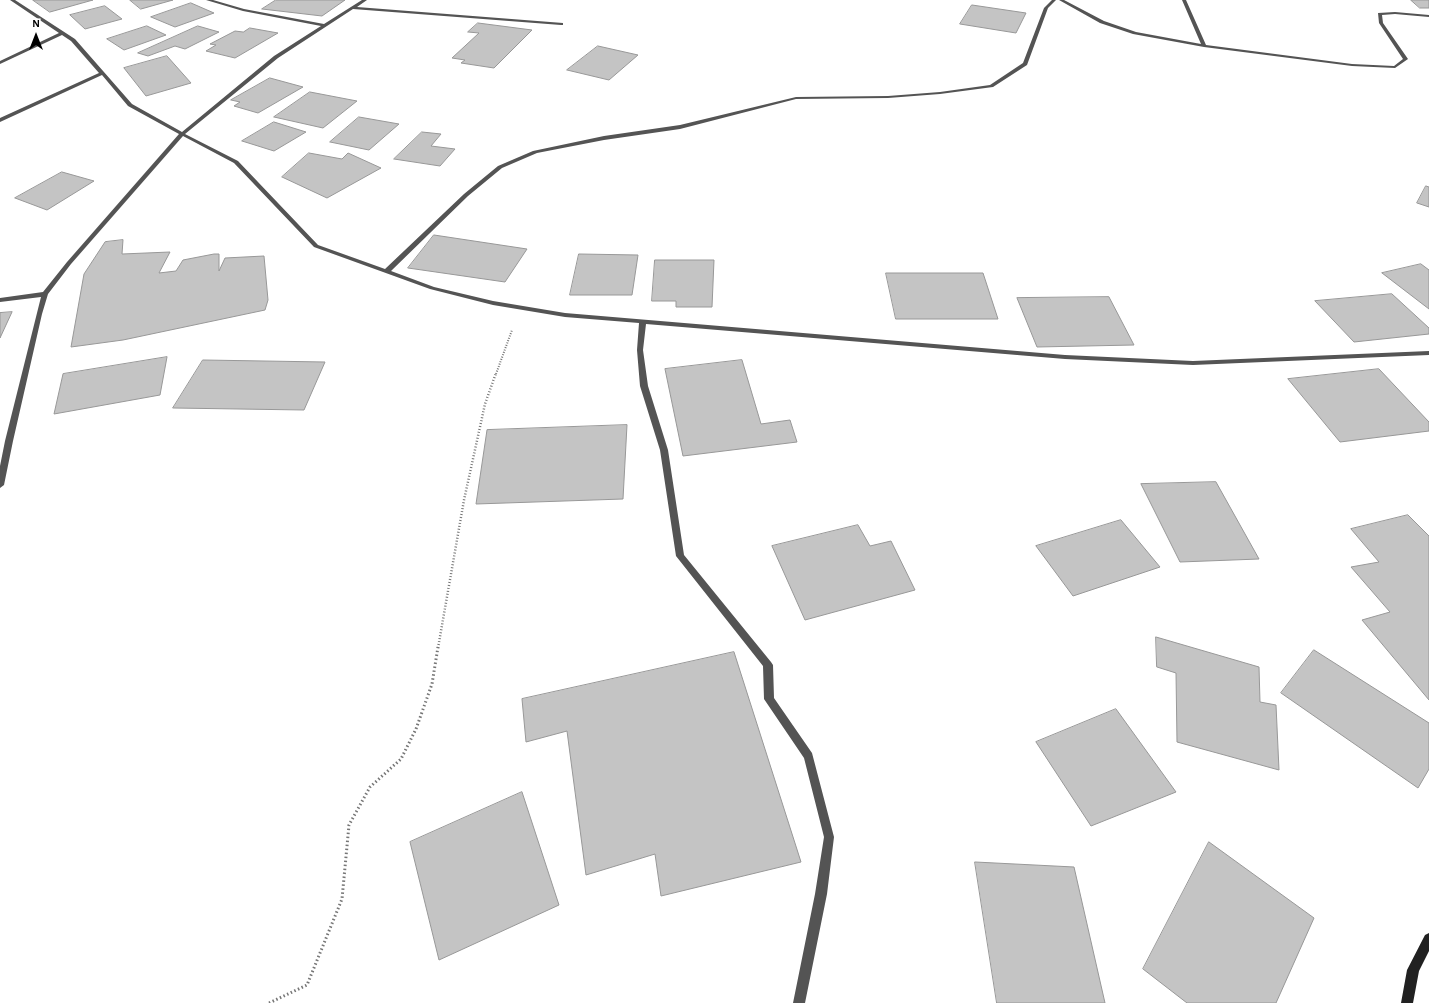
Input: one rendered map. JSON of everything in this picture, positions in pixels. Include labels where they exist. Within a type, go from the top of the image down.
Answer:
[{"type":"main road","points":[[1409,1002],[1413,970],[1429,939]]},
{"type":"street","points":[[12,0],[73,40],[130,105],[236,162],[316,246],[432,288],[493,303],[565,315],[1065,357],[1192,363],[1429,353]]},
{"type":"street","points":[[208,0],[243,10],[325,26]]},
{"type":"street","points":[[0,485],[16,411],[45,294],[69,263],[182,134],[276,58],[365,0]]},
{"type":"street","points":[[387,271],[466,195],[500,167],[535,152],[604,138],[680,127],[796,98],[888,97],[991,86],[1025,64],[1046,8],[1054,0]]},
{"type":"street","points":[[1061,0],[1102,22],[1135,33],[1204,46],[1352,65],[1396,67],[1406,59],[1381,23],[1380,14],[1395,13],[1429,16]]},
{"type":"street","points":[[1184,0],[1204,46]]},
{"type":"street","points":[[352,8],[561,24]]},
{"type":"street","points":[[0,63],[63,33]]},
{"type":"street","points":[[0,120],[103,73]]},
{"type":"street","points":[[0,300],[45,294]]},
{"type":"street","points":[[643,321],[640,350],[644,386],[664,450],[680,556],[768,665],[769,699],[808,756],[829,837],[821,894],[799,1003]]},
{"type":"path","points":[[269,1003],[307,985],[342,899],[349,825],[370,787],[401,760],[416,729],[432,684],[464,500],[485,404],[520,307]]},
{"type":"building","points":[[33,0],[93,0],[50,12]]},
{"type":"building","points":[[130,0],[173,0],[141,9]]},
{"type":"building","points":[[276,0],[345,0],[322,16],[262,9]]},
{"type":"building","points":[[1411,0],[1429,0],[1429,8],[1420,8]]},
{"type":"building","points":[[191,3],[214,13],[175,27],[151,17]]},
{"type":"building","points":[[972,5],[1026,13],[1016,33],[960,24]]},
{"type":"building","points":[[105,6],[122,19],[85,29],[70,15]]},
{"type":"building","points":[[478,23],[532,30],[494,68],[461,63],[465,60],[452,58],[479,33],[468,32]]},
{"type":"building","points":[[147,26],[166,35],[124,50],[107,39]]},
{"type":"building","points":[[198,26],[219,32],[185,49],[175,46],[148,56],[138,53]]},
{"type":"building","points":[[250,28],[278,33],[235,58],[206,51],[216,45],[210,44],[235,31],[243,32]]},
{"type":"building","points":[[598,46],[638,55],[609,80],[567,70]]},
{"type":"building","points":[[167,56],[191,83],[146,96],[124,68]]},
{"type":"building","points":[[270,78],[303,87],[258,113],[234,106],[240,102],[231,100]]},
{"type":"building","points":[[310,92],[357,101],[323,128],[274,117]]},
{"type":"building","points":[[359,117],[399,124],[369,150],[330,142]]},
{"type":"building","points":[[274,122],[306,132],[274,151],[242,141]]},
{"type":"building","points":[[422,132],[441,134],[431,146],[455,149],[440,166],[394,159]]},
{"type":"building","points":[[309,153],[342,159],[348,153],[381,168],[327,198],[282,177]]},
{"type":"building","points":[[62,172],[94,181],[47,210],[15,198]]},
{"type":"building","points":[[1426,186],[1429,187],[1429,207],[1417,203]]},
{"type":"building","points":[[434,235],[527,249],[505,282],[408,268]]},
{"type":"building","points":[[123,240],[122,254],[170,252],[159,273],[176,271],[183,260],[214,254],[219,254],[219,271],[225,258],[264,256],[268,300],[265,310],[123,340],[71,347],[84,274],[105,242]]},
{"type":"building","points":[[579,254],[638,255],[632,295],[570,295]]},
{"type":"building","points":[[655,260],[714,260],[712,307],[676,307],[676,301],[652,301]]},
{"type":"building","points":[[1421,264],[1429,270],[1429,309],[1382,273]]},
{"type":"building","points":[[886,273],[983,273],[998,319],[896,319]]},
{"type":"building","points":[[1392,294],[1429,328],[1429,334],[1354,342],[1315,301]]},
{"type":"building","points":[[1109,297],[1134,345],[1037,347],[1017,298]]},
{"type":"building","points":[[12,312],[0,338],[0,313]]},
{"type":"building","points":[[167,357],[160,395],[54,414],[63,374]]},
{"type":"building","points":[[203,360],[325,362],[304,410],[173,408]]},
{"type":"building","points":[[742,360],[761,424],[790,420],[797,442],[683,456],[665,369]]},
{"type":"building","points":[[1379,369],[1429,422],[1429,431],[1340,442],[1288,379]]},
{"type":"building","points":[[627,425],[623,499],[476,504],[487,430]]},
{"type":"building","points":[[1216,482],[1259,559],[1180,562],[1141,484]]},
{"type":"building","points":[[1408,515],[1429,536],[1429,700],[1362,620],[1390,612],[1351,567],[1379,562],[1351,529]]},
{"type":"building","points":[[1121,520],[1160,567],[1073,596],[1036,546]]},
{"type":"building","points":[[858,525],[870,546],[891,541],[915,590],[805,620],[772,546]]},
{"type":"building","points":[[1156,637],[1259,667],[1260,702],[1276,705],[1279,770],[1177,742],[1176,673],[1157,667]]},
{"type":"building","points":[[1314,650],[1429,723],[1429,769],[1418,788],[1281,693]]},
{"type":"building","points":[[734,652],[801,862],[661,896],[655,854],[586,875],[567,731],[526,742],[522,699]]},
{"type":"building","points":[[1116,709],[1176,792],[1091,826],[1036,742]]},
{"type":"building","points":[[522,792],[559,905],[439,960],[410,842]]},
{"type":"building","points":[[1209,842],[1314,918],[1276,1003],[1187,1003],[1143,969]]},
{"type":"building","points":[[975,862],[1074,867],[1105,1003],[997,1003]]}]
